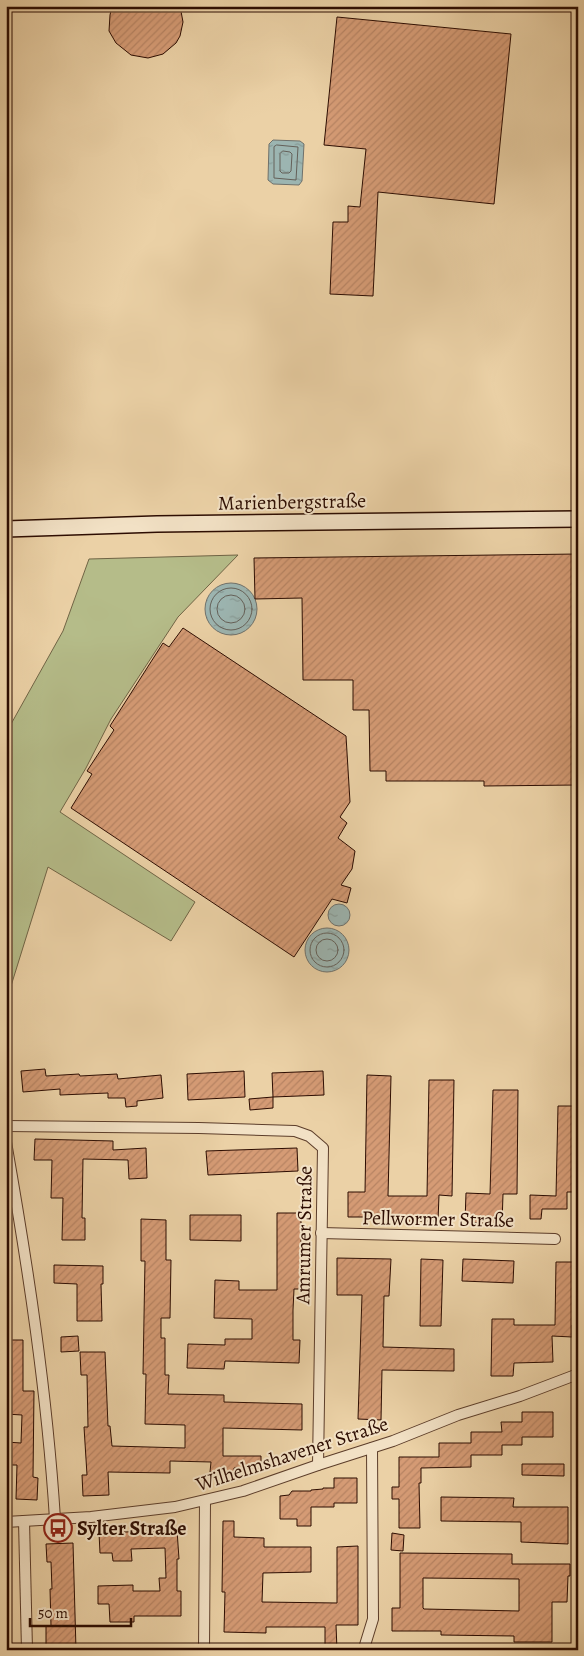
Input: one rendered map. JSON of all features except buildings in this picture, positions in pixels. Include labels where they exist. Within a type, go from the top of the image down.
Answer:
[{"type":"main road","name":"Marienbergstraße","points":[[6,529],[166,524],[578,519]]},
{"type":"street","name":"Amrumer Straße","points":[[6,1126],[295,1131],[309,1136],[323,1148],[318,1465]]},
{"type":"street","points":[[6,1142],[36,1326],[51,1453],[55,1520]]},
{"type":"street","name":"Pellwormer Straße","points":[[321,1233],[555,1239]]},
{"type":"street","points":[[576,1375],[578,1386]]},
{"type":"street","name":"Wilhelmshavener Straße","points":[[6,1522],[91,1518],[175,1507],[205,1501],[243,1491],[372,1448],[576,1375]]},
{"type":"street","points":[[365,1645],[372,1619],[372,1448]]},
{"type":"street","points":[[204,1650],[205,1501]]},
{"type":"street","points":[[24,1521],[27,1650]]},
{"type":"green space","points":[[238,555],[178,617],[111,719],[86,768],[60,812],[195,902],[171,941],[48,867],[6,1002],[6,733],[63,631],[89,559]]},
{"type":"water","points":[[273,140],[300,141],[304,144],[302,181],[299,185],[273,184],[268,180],[269,144]]},
{"type":"water","points":[[231,583],[241,585],[249,591],[255,599],[257,609],[255,619],[249,627],[241,633],[231,635],[221,633],[213,627],[207,619],[205,609],[207,599],[213,591],[221,585]]},
{"type":"water","points":[[339,904],[347,907],[350,915],[347,923],[339,926],[331,923],[328,915],[331,907]]},
{"type":"water","points":[[323,928],[331,928],[343,934],[349,950],[343,966],[331,972],[323,972],[311,966],[305,954],[305,946],[311,934]]},
{"type":"place","name":"Sylter Straße","points":[[58,1528]]}]
